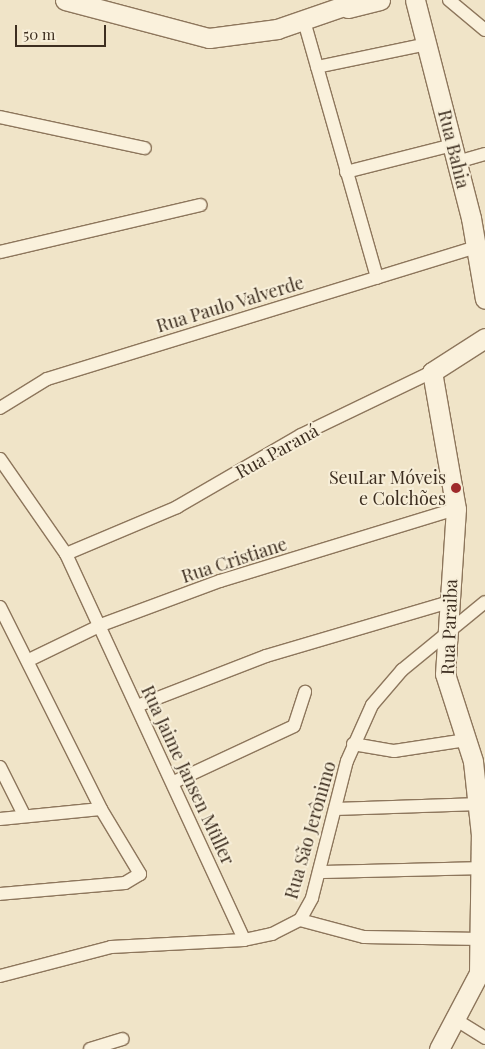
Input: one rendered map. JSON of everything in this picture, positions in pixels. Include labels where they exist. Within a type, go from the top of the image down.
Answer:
[{"type":"street","points":[[65,0],[209,38],[253,35],[304,22],[361,0]]},
{"type":"street","points":[[340,9],[380,0]]},
{"type":"street","name":"Rua Bahia","points":[[415,0],[455,153],[478,216],[477,247],[485,299]]},
{"type":"street","points":[[449,0],[485,30]]},
{"type":"street","points":[[304,22],[376,278]]},
{"type":"street","points":[[317,67],[427,44]]},
{"type":"street","points":[[0,117],[145,148]]},
{"type":"street","points":[[346,172],[455,153],[485,154]]},
{"type":"street","points":[[0,252],[201,205]]},
{"type":"street","name":"Rua Paulo Valverde","points":[[0,408],[47,379],[477,247]]},
{"type":"street","name":"Rua Paraná","points":[[66,554],[176,507],[301,435],[432,372],[485,338]]},
{"type":"street","name":"Rua Paraiba","points":[[432,372],[456,509],[448,602],[449,630],[445,674],[466,740],[480,804],[479,868],[483,946],[482,974],[458,1021],[435,1049]]},
{"type":"street","name":"Rua Jaime Jansen Müller","points":[[0,459],[66,554],[174,782],[244,940]]},
{"type":"street","name":"Rua Cristiane","points":[[29,660],[100,625],[220,581],[456,509]]},
{"type":"street","points":[[137,706],[266,656],[448,602]]},
{"type":"street","name":"Rua São Jerônimo","points":[[0,976],[89,952],[132,944],[244,940],[272,934],[300,920],[319,872],[353,744],[381,693],[449,630],[485,602]]},
{"type":"street","points":[[0,607],[29,660],[101,809],[138,869],[136,878],[124,883],[0,894]]},
{"type":"street","points":[[174,782],[294,726],[305,692]]},
{"type":"street","points":[[353,744],[394,751],[466,740]]},
{"type":"street","points":[[0,767],[24,815]]},
{"type":"street","points":[[335,808],[480,804]]},
{"type":"street","points":[[0,819],[24,815],[101,809]]},
{"type":"street","points":[[319,872],[479,868]]},
{"type":"street","points":[[300,920],[364,937],[483,946]]},
{"type":"street","points":[[458,1021],[485,1038]]},
{"type":"street","points":[[90,1049],[123,1039]]},
{"type":"place","name":"SeuLar Móveis e Colchões","points":[[456,488]]}]
